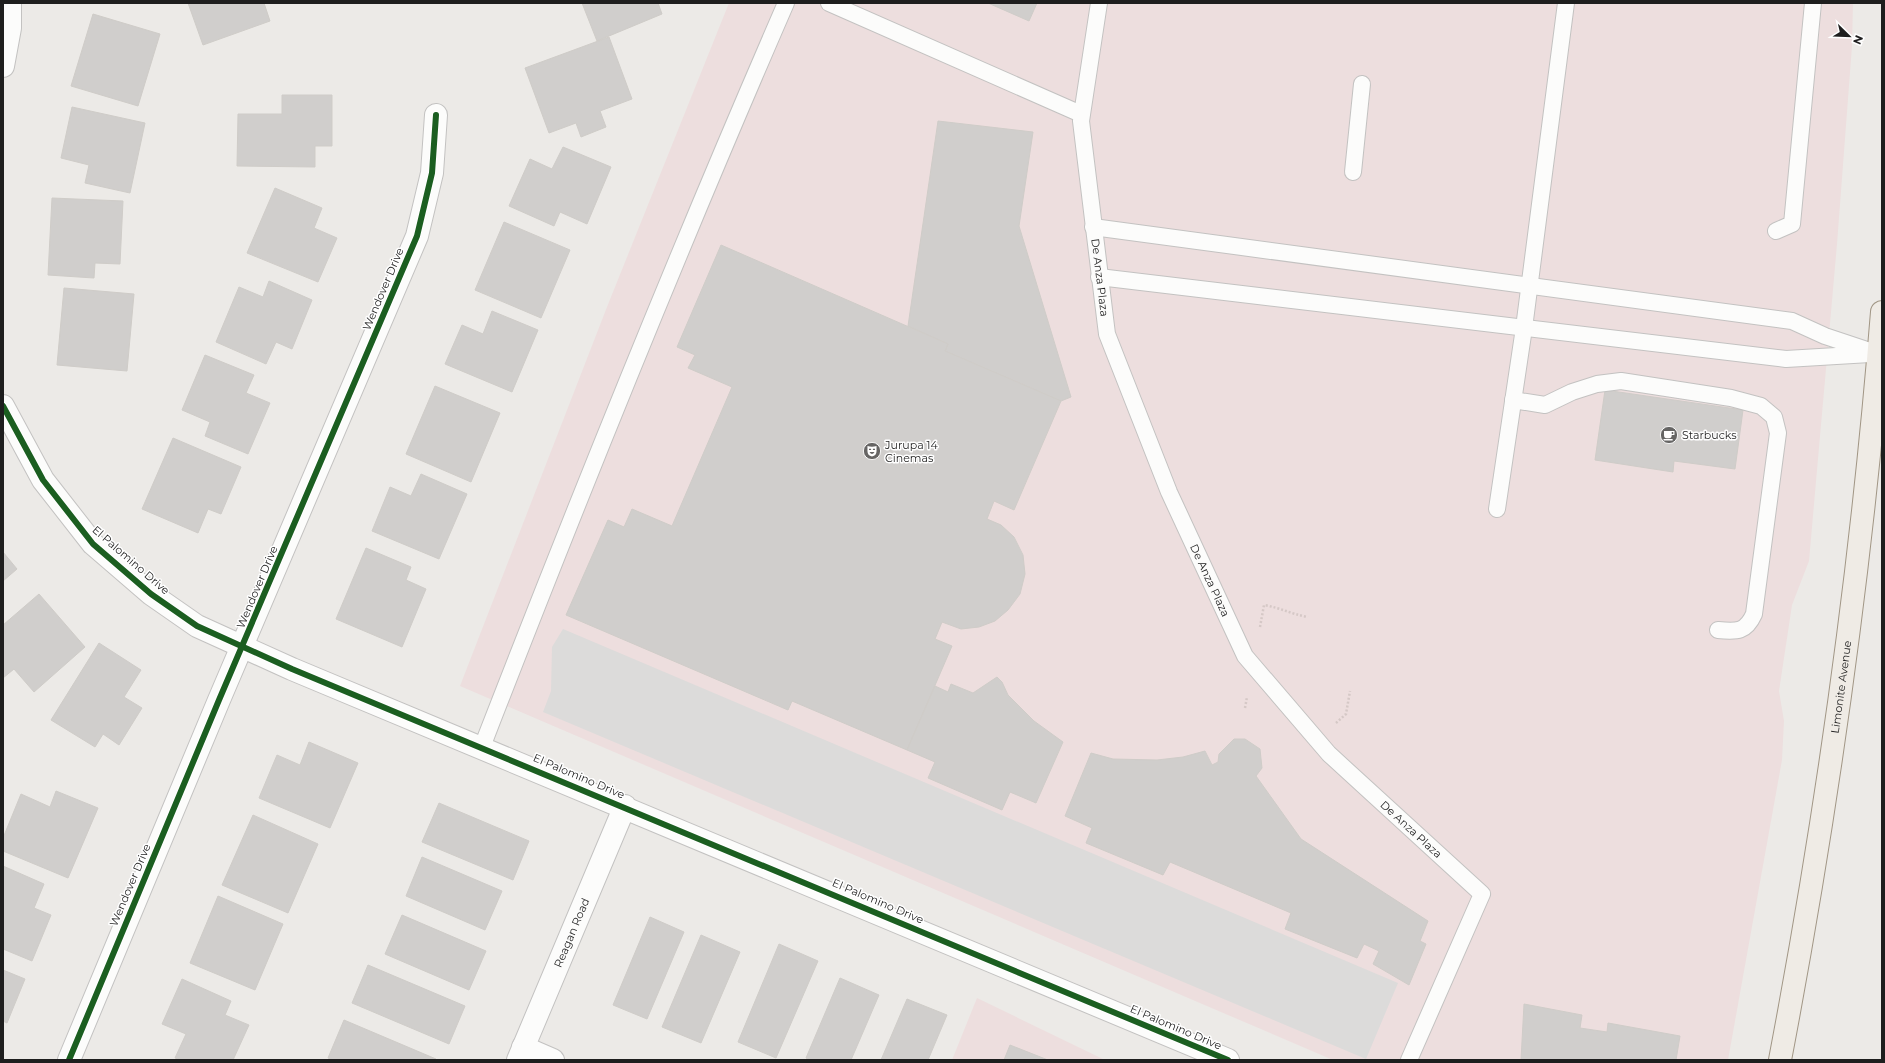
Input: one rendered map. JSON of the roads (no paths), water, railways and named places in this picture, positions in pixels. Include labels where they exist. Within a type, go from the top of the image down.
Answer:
[{"type":"main road","name":"Limonite Avenue","points":[[1780,1060],[1797,968],[1843,678],[1880,354],[1882,312]]},
{"type":"street","points":[[3,66],[10,28],[10,3]]},
{"type":"street","name":"Wendover Drive","points":[[68,1060],[242,646],[417,236],[432,173],[436,115]]},
{"type":"street","name":"El Palomino Drive","points":[[3,406],[43,480],[93,544],[151,594],[198,626],[292,669],[625,806],[1228,1060]]},
{"type":"street","name":"Reagan Road","points":[[520,1054],[625,806]]},
{"type":"street","points":[[520,1054],[553,1060]]},
{"type":"lane","points":[[482,747],[541,595],[715,166],[786,3]]},
{"type":"lane","points":[[829,3],[1081,114]]},
{"type":"lane","name":"De Anza Plaza","points":[[1099,3],[1081,114],[1093,227],[1107,334],[1169,492],[1245,656],[1329,754],[1482,894],[1409,1060]]},
{"type":"lane","points":[[1497,509],[1530,285],[1566,3]]},
{"type":"lane","points":[[1776,231],[1792,224],[1813,3]]},
{"type":"lane","points":[[1353,172],[1362,84]]},
{"type":"lane","points":[[1093,227],[1792,321],[1825,336],[1880,354]]},
{"type":"lane","points":[[1099,277],[1786,359],[1880,354]]},
{"type":"lane","points":[[1513,400],[1545,405],[1572,392],[1597,384],[1621,381],[1731,398],[1761,406],[1774,417],[1778,433],[1754,614],[1750,624],[1737,632],[1718,630]]},
{"type":"place","name":"Starbucks","points":[[1669,435]]},
{"type":"place","name":"Jurupa 14 Cinemas","points":[[872,451]]}]
